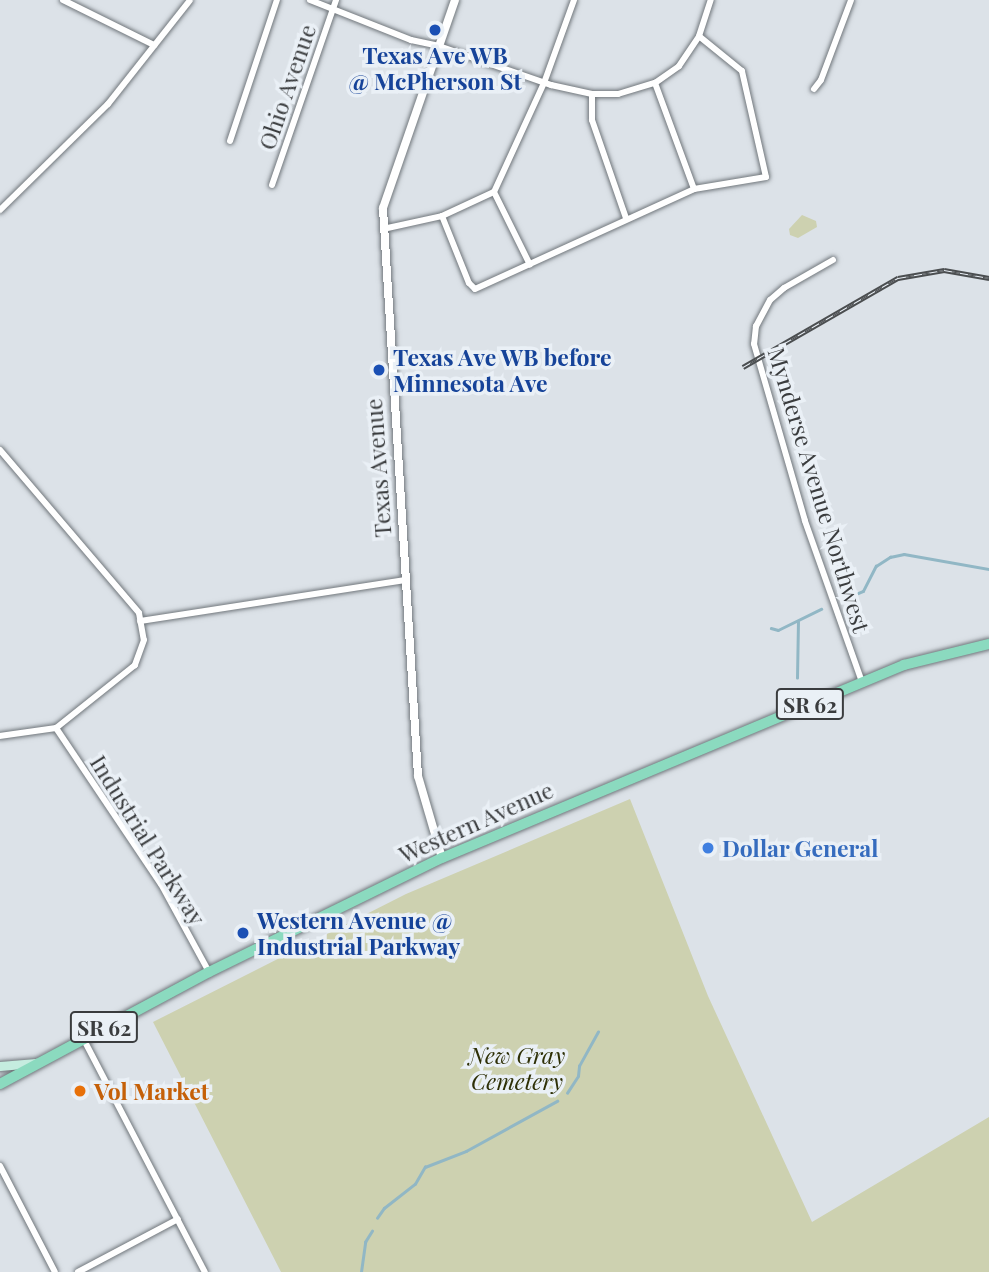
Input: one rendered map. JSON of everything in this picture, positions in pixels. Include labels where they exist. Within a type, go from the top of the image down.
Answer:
[{"type":"main road","name":"Western Avenue","points":[[0,1084],[209,972],[442,858],[904,665],[989,644]]},
{"type":"main road","points":[[0,1066],[36,1063]]},
{"type":"street","points":[[62,0],[154,45]]},
{"type":"street","points":[[0,210],[108,104],[190,0]]},
{"type":"street","points":[[230,141],[277,0]]},
{"type":"street","points":[[310,0],[411,40],[439,46],[544,83],[592,94],[618,94],[655,83],[679,66],[699,36],[711,0]]},
{"type":"street","name":"Ohio Avenue","points":[[272,185],[336,0]]},
{"type":"street","name":"Texas Avenue","points":[[442,858],[418,776],[383,229],[387,191],[455,0]]},
{"type":"street","points":[[383,229],[442,216],[494,192],[544,83],[574,0]]},
{"type":"street","points":[[814,89],[821,80],[851,0]]},
{"type":"street","points":[[442,216],[469,283],[475,289],[694,189],[766,177],[742,71],[699,36]]},
{"type":"street","points":[[655,83],[694,189]]},
{"type":"street","points":[[592,94],[592,120],[626,218]]},
{"type":"street","points":[[494,192],[530,265]]},
{"type":"street","name":"Mynderse Avenue Northwest","points":[[833,260],[784,288],[770,300],[756,326],[754,344],[805,521],[862,682]]},
{"type":"street","points":[[0,450],[139,613],[144,640],[135,665],[56,728],[0,736]]},
{"type":"street","points":[[140,621],[404,580]]},
{"type":"street","name":"Industrial Parkway","points":[[56,728],[161,884],[209,972]]},
{"type":"street","points":[[83,1038],[205,1272]]},
{"type":"street","points":[[0,1166],[55,1272]]},
{"type":"street","points":[[78,1272],[178,1219]]},
{"type":"green space","points":[[802,215],[816,221],[817,227],[798,238],[790,235],[789,229]]},
{"type":"green space","name":"New Gray Cemetery","points":[[630,799],[708,996],[812,1222],[989,1117],[989,1272],[281,1272],[153,1022],[406,894]]},
{"type":"waterway","points":[[849,597],[863,591],[876,566],[890,557],[904,554],[989,569]]},
{"type":"waterway","points":[[771,628],[778,630],[821,609]]},
{"type":"waterway","points":[[797,678],[798,622]]},
{"type":"waterway","points":[[567,1093],[578,1076],[579,1066],[598,1032]]},
{"type":"waterway","points":[[377,1218],[384,1208],[415,1184],[425,1167],[466,1151],[557,1101]]},
{"type":"waterway","points":[[361,1272],[365,1242],[372,1231]]},
{"type":"railway","points":[[743,367],[898,278],[944,270],[989,278]]},
{"type":"place","name":"Texas Ave WB @ McPherson St","points":[[435,30]]},
{"type":"place","name":"Texas Ave WB before Minnesota Ave","points":[[379,370]]},
{"type":"place","name":"Dollar General","points":[[708,848]]},
{"type":"place","name":"Western Avenue @ Industrial Parkway","points":[[243,933]]},
{"type":"place","name":"Vol Market","points":[[80,1091]]}]
